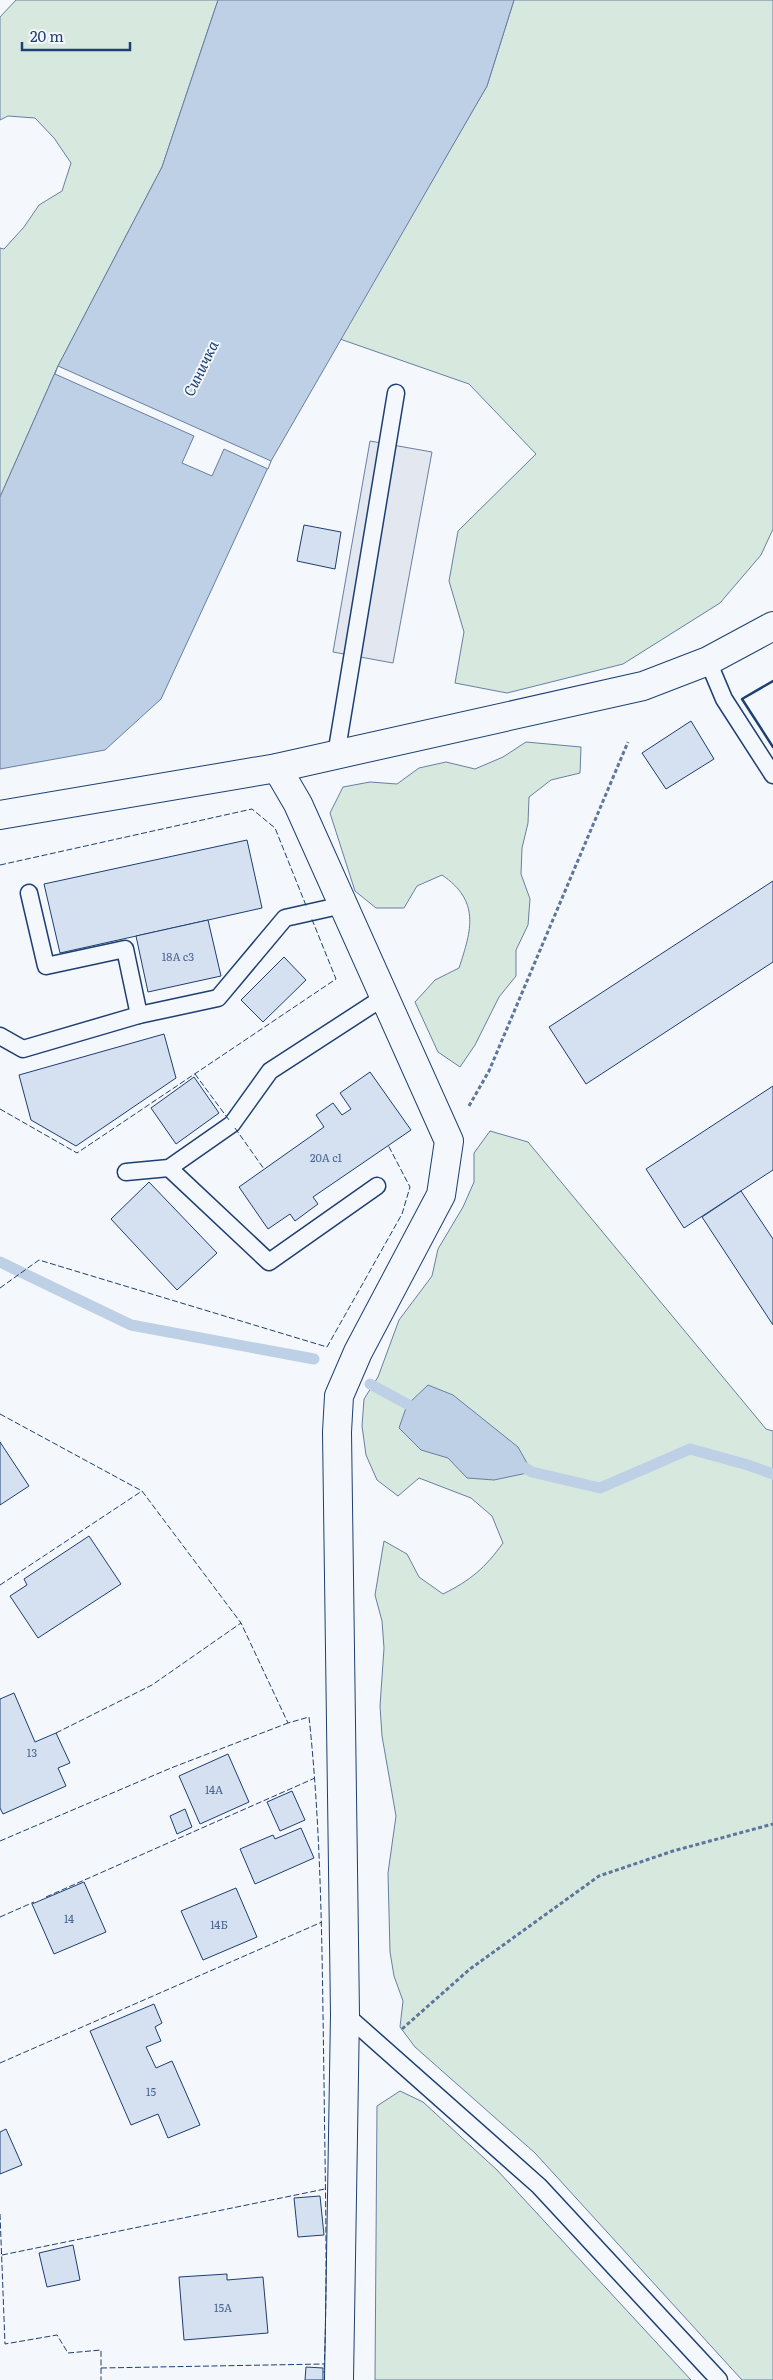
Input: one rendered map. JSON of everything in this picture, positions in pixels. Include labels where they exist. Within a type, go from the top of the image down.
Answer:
[{"type":"street","points":[[0,815],[277,768],[643,686],[708,661],[773,626]]},
{"type":"street","points":[[277,768],[298,804],[450,1141],[441,1195],[358,1352],[339,1396],[337,1432],[345,2014],[338,2380]]},
{"type":"lane","points":[[336,755],[396,393]]},
{"type":"lane","points":[[708,661],[724,699],[773,774]]},
{"type":"lane","points":[[29,893],[46,966],[125,949],[139,1015]]},
{"type":"lane","points":[[0,1036],[23,1049],[139,1015],[218,998],[285,918],[343,905]]},
{"type":"lane","points":[[126,1172],[169,1168],[232,1124],[270,1071],[384,997]]},
{"type":"lane","points":[[169,1168],[269,1262],[377,1186]]},
{"type":"lane","points":[[345,2014],[539,2186],[719,2380]]},
{"type":"path","points":[[450,1141],[488,1071],[628,742]]},
{"type":"path","points":[[382,2046],[470,1969],[599,1876],[673,1852],[773,1824]]},
{"type":"shaded area","points":[[16,0],[218,0],[162,167],[58,366],[0,497],[0,248],[4,249],[24,227],[39,205],[62,191],[71,163],[54,138],[35,118],[8,116],[0,120],[0,17]]},
{"type":"shaded area","points":[[514,0],[773,0],[773,529],[761,555],[720,603],[623,664],[507,693],[455,683],[464,632],[449,581],[458,531],[536,454],[469,384],[340,339],[487,86]]},
{"type":"shaded area","points":[[370,441],[432,452],[393,663],[333,652]]},
{"type":"shaded area","points":[[526,742],[581,747],[580,773],[551,780],[529,797],[528,823],[522,848],[521,874],[530,899],[528,925],[516,950],[516,976],[499,997],[475,1045],[460,1067],[438,1052],[415,1002],[435,980],[459,968],[467,941],[470,917],[463,895],[442,875],[417,886],[404,908],[376,908],[355,891],[330,813],[343,787],[370,782],[397,784],[419,768],[446,762],[475,769],[503,757]]},
{"type":"shaded area","points":[[490,1131],[528,1142],[766,1429],[773,1431],[773,2380],[742,2380],[535,2153],[415,2047],[400,2027],[403,2001],[394,1976],[390,1952],[388,1873],[396,1816],[382,1736],[380,1706],[384,1648],[382,1621],[375,1595],[384,1541],[407,1554],[419,1577],[443,1594],[477,1573],[503,1543],[492,1516],[471,1498],[419,1478],[398,1496],[377,1480],[366,1455],[362,1426],[364,1399],[378,1377],[399,1320],[432,1276],[438,1249],[463,1207],[474,1182],[474,1153]]},
{"type":"shaded area","points":[[400,2091],[423,2102],[497,2170],[691,2380],[375,2380],[377,2106]]},
{"type":"water","name":"Синичка","points":[[218,0],[514,0],[487,86],[271,461],[161,699],[105,750],[0,769],[0,497],[58,366],[162,167]]},
{"type":"water","points":[[428,1385],[453,1395],[518,1447],[532,1472],[494,1480],[467,1478],[448,1458],[421,1450],[399,1428],[407,1405]]},
{"type":"pier","points":[[58,366],[271,461],[268,469],[224,449],[212,476],[182,463],[194,436],[55,374]]},
{"type":"building","points":[[304,525],[341,532],[335,569],[297,561]]},
{"type":"building","points":[[691,721],[714,759],[666,789],[642,753]]},
{"type":"building","points":[[247,840],[262,908],[60,953],[44,884]]},
{"type":"building","points":[[773,881],[773,962],[586,1084],[549,1027]]},
{"type":"building","points":[[208,920],[221,976],[148,992],[136,936]]},
{"type":"building","points":[[284,957],[306,980],[263,1022],[241,1000]]},
{"type":"building","points":[[164,1034],[176,1078],[76,1146],[31,1120],[19,1075]]},
{"type":"building","points":[[370,1072],[411,1130],[313,1197],[318,1204],[295,1221],[290,1214],[268,1229],[239,1187],[324,1127],[316,1115],[333,1103],[342,1115],[351,1109],[340,1093]]},
{"type":"building","points":[[194,1077],[219,1113],[176,1144],[151,1108]]},
{"type":"building","points":[[773,1086],[773,1170],[684,1228],[646,1169]]},
{"type":"building","points":[[149,1182],[217,1253],[177,1290],[111,1219]]},
{"type":"building","points":[[741,1191],[773,1239],[773,1325],[702,1217]]},
{"type":"building","points":[[0,1442],[29,1486],[0,1505]]},
{"type":"building","points":[[89,1536],[121,1584],[38,1638],[10,1596],[27,1585],[24,1579]]},
{"type":"building","points":[[14,1693],[35,1742],[56,1733],[70,1763],[58,1768],[66,1786],[3,1814],[0,1808],[0,1699]]},
{"type":"building","points":[[228,1754],[249,1802],[200,1824],[179,1776]]},
{"type":"building","points":[[292,1791],[305,1820],[280,1831],[267,1802]]},
{"type":"building","points":[[185,1809],[192,1827],[177,1834],[170,1816]]},
{"type":"building","points":[[301,1828],[314,1858],[255,1884],[240,1849],[273,1835],[275,1839]]},
{"type":"building","points":[[84,1882],[106,1932],[54,1954],[32,1904]]},
{"type":"building","points":[[236,1888],[257,1937],[203,1960],[181,1911]]},
{"type":"building","points":[[154,2004],[162,2023],[155,2027],[161,2041],[146,2047],[156,2068],[172,2061],[200,2125],[168,2138],[158,2114],[131,2125],[90,2031]]},
{"type":"building","points":[[6,2129],[22,2165],[0,2174],[0,2132]]},
{"type":"building","points":[[320,2196],[324,2235],[298,2237],[294,2198]]},
{"type":"building","points":[[73,2245],[80,2280],[47,2287],[39,2253]]},
{"type":"building","points":[[227,2274],[227,2280],[263,2277],[268,2333],[184,2340],[179,2277]]},
{"type":"building","points":[[306,2367],[323,2368],[323,2380],[305,2380]]},
{"type":"waterway","points":[[0,1262],[131,1325],[314,1359]]},
{"type":"waterway","points":[[370,1384],[420,1411]]},
{"type":"waterway","points":[[520,1465],[532,1472],[600,1488],[690,1449],[773,1474]]},
{"type":"fence","points":[[0,865],[252,809],[275,828],[307,908]]},
{"type":"fence","points":[[0,1109],[77,1153],[336,979],[311,917]]},
{"type":"fence","points":[[195,1074],[229,1120]]},
{"type":"fence","points":[[235,1128],[264,1169]]},
{"type":"fence","points":[[0,1288],[39,1260],[327,1347],[402,1214],[410,1187],[388,1145]]},
{"type":"fence","points":[[0,1414],[142,1491],[241,1623],[288,1723],[309,1717],[317,1808],[322,1944],[326,2227],[324,2373]]},
{"type":"fence","points":[[0,1585],[142,1491]]},
{"type":"fence","points":[[56,1733],[152,1685],[241,1623]]},
{"type":"fence","points":[[0,1841],[171,1768],[288,1723]]},
{"type":"fence","points":[[46,1897],[315,1778]]},
{"type":"fence","points":[[0,1917],[34,1902]]},
{"type":"fence","points":[[0,2063],[322,1922]]},
{"type":"fence","points":[[2,2255],[325,2189]]},
{"type":"fence","points":[[0,2214],[5,2344],[57,2335],[68,2353],[101,2350],[101,2380]]},
{"type":"fence","points":[[101,2368],[324,2364]]},
{"type":"wall","points":[[773,681],[742,699],[773,747]]}]
